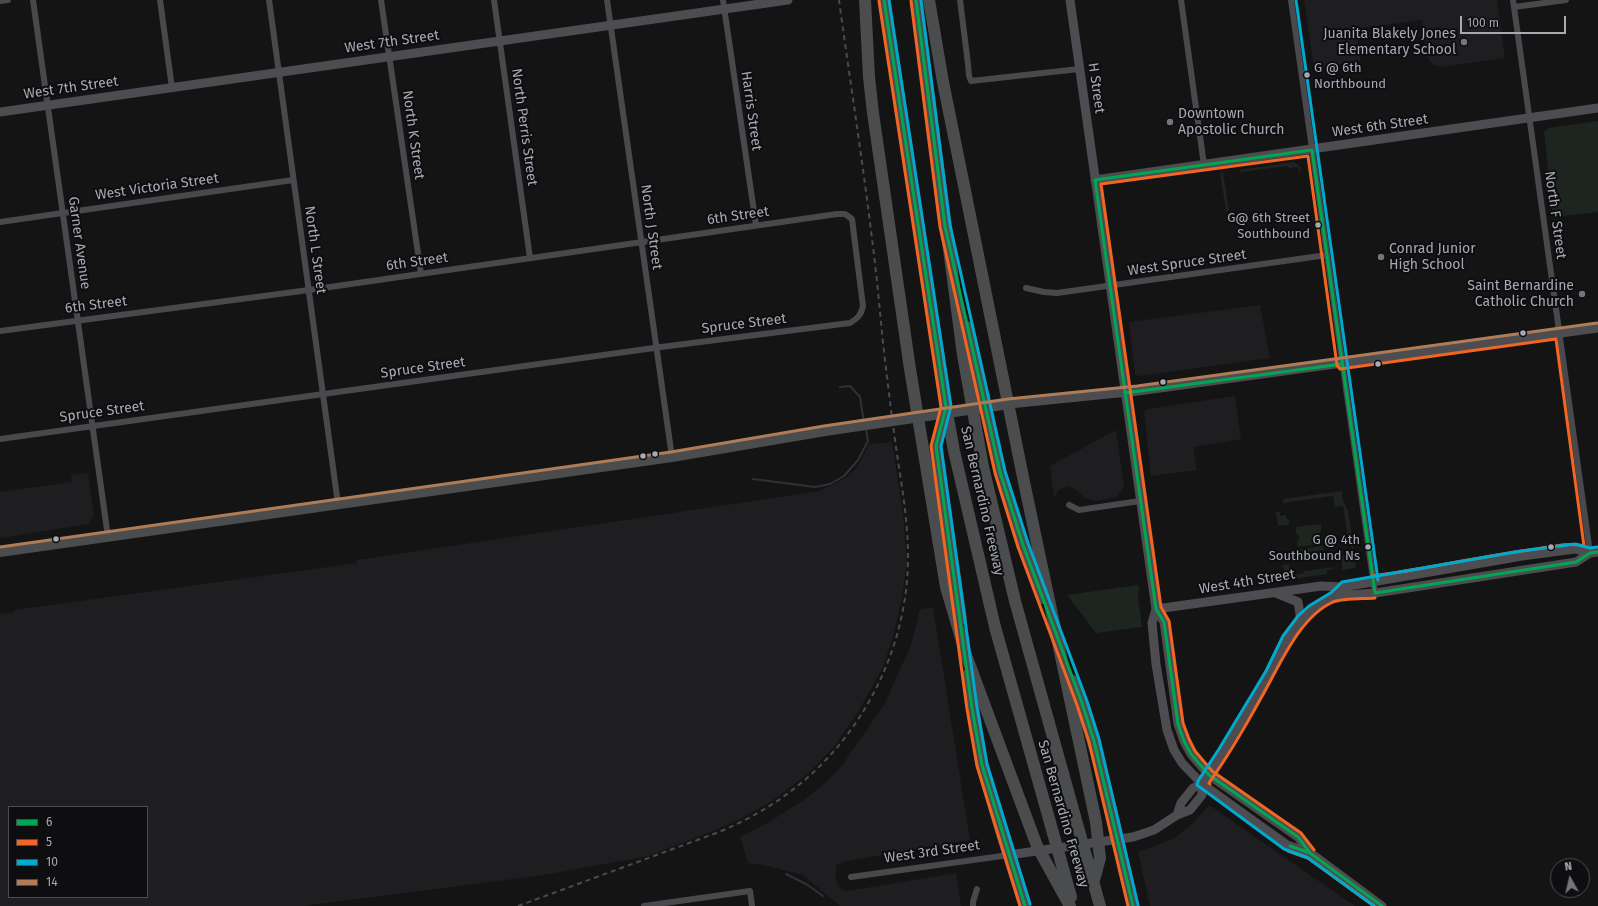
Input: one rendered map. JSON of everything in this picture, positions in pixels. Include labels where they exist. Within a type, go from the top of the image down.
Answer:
[{"type":"highway","points":[[865,0],[869,77],[900,302],[946,587],[966,655],[1038,846],[1070,906]]},
{"type":"highway","name":"San Bernardino Freeway","points":[[884,0],[946,407],[956,458],[995,627],[1073,906]]},
{"type":"highway","name":"San Bernardino Freeway","points":[[916,0],[963,355],[983,467],[1014,600],[1100,906]]},
{"type":"highway","points":[[929,0],[1002,405],[1083,755],[1096,822],[1100,858],[1094,881]]},
{"type":"highway","points":[[945,226],[1000,472],[1023,545],[1082,703],[1094,741],[1133,906]]},
{"type":"highway","points":[[946,407],[936,446],[972,708],[982,765],[1025,906]]},
{"type":"main road","name":"West 7th Street","points":[[0,112],[611,25],[723,5],[788,0]]},
{"type":"main road","name":"H Street","points":[[1070,0],[1156,609]]},
{"type":"main road","name":"West 6th Street","points":[[1095,180],[1598,108]]},
{"type":"main road","points":[[0,552],[672,457],[834,430],[1002,405],[1125,393],[1598,328]]},
{"type":"main road","points":[[1343,587],[1522,556],[1575,549],[1594,552]]},
{"type":"main road","points":[[1375,593],[1576,562],[1594,552]]},
{"type":"main road","name":"West 4th Street","points":[[1156,609],[1321,586],[1343,587]]},
{"type":"main road","name":"West 3rd Street","points":[[1009,855],[1133,837],[1154,830],[1177,815],[1181,803],[1193,788],[1202,784],[1209,775],[1270,673],[1287,639],[1301,620],[1312,610],[1335,596],[1343,587]]},
{"type":"main road","points":[[1274,592],[1298,602],[1300,606],[1301,620]]},
{"type":"main road","name":"West 3rd Street","points":[[1335,596],[1375,593]]},
{"type":"main road","points":[[1156,609],[1164,622],[1178,724],[1184,741],[1191,754],[1209,775],[1298,837],[1310,853],[1382,906]]},
{"type":"main road","points":[[1156,609],[1152,624],[1156,664],[1167,730],[1176,754],[1182,763],[1202,784],[1287,845],[1310,853]]},
{"type":"street","points":[[0,1],[8,0]]},
{"type":"street","name":"Garner Avenue","points":[[33,0],[108,537]]},
{"type":"street","points":[[160,0],[172,88]]},
{"type":"street","name":"North L Street","points":[[269,0],[338,504]]},
{"type":"street","name":"North K Street","points":[[381,0],[421,274]]},
{"type":"street","name":"North Perris Street","points":[[494,0],[530,258]]},
{"type":"street","name":"North J Street","points":[[607,0],[672,457]]},
{"type":"street","points":[[960,0],[968,64],[967,69],[971,81],[1079,69]]},
{"type":"street","points":[[1181,0],[1204,165]]},
{"type":"street","points":[[1291,0],[1375,593]]},
{"type":"street","name":"North F Street","points":[[1513,0],[1560,333],[1594,552]]},
{"type":"street","points":[[1514,7],[1566,0]]},
{"type":"street","name":"Harris Street","points":[[723,5],[756,225]]},
{"type":"street","name":"West Victoria Street","points":[[0,222],[294,180]]},
{"type":"street","name":"6th Street","points":[[0,330],[309,290],[837,214],[845,214],[852,219],[863,306],[861,314],[858,318],[850,323]]},
{"type":"street","name":"West Spruce Street","points":[[1026,288],[1057,293],[1327,255]]},
{"type":"street","name":"Spruce Street","points":[[0,439],[656,347],[850,323]]},
{"type":"street","points":[[1069,505],[1079,510],[1140,502]]},
{"type":"street","name":"West 3rd Street","points":[[851,877],[1009,855]]},
{"type":"street","points":[[973,906],[977,889]]},
{"type":"street","points":[[644,906],[750,890],[752,906]]},
{"type":"shaded area","name":"Juanita Blakely Jones Elementary School","points":[[1304,0],[1497,0],[1505,58],[1441,67],[1434,65],[1429,60],[1427,55],[1422,20],[1356,29],[1361,61],[1314,68]]},
{"type":"shaded area","points":[[1598,121],[1598,212],[1553,217],[1544,132],[1548,128]]},
{"type":"shaded area","points":[[1294,162],[1300,167],[1301,172],[1299,172],[1298,167],[1289,168],[1288,166],[1241,172],[1239,170]]},
{"type":"shaded area","points":[[1223,172],[1229,211],[1226,211],[1220,173]]},
{"type":"shaded area","points":[[1260,305],[1270,358],[1139,376],[1135,375],[1129,322]]},
{"type":"shaded area","points":[[1235,396],[1241,439],[1193,447],[1197,470],[1151,476],[1144,411],[1148,409]]},
{"type":"shaded area","points":[[1116,430],[1124,487],[1117,497],[1095,501],[1085,498],[1069,486],[1060,489],[1054,499],[1050,466]]},
{"type":"shaded area","points":[[892,442],[903,514],[907,562],[902,598],[893,637],[883,667],[858,712],[836,744],[810,772],[772,801],[742,818],[718,829],[648,856],[544,875],[303,906],[0,906],[0,614],[14,612],[14,610],[357,563],[357,560],[820,491],[844,479],[854,471],[869,444]]},
{"type":"shaded area","points":[[88,473],[94,516],[89,524],[0,538],[0,492],[72,482],[71,475]]},
{"type":"shaded area","points":[[1342,491],[1343,500],[1348,510],[1356,566],[1355,568],[1342,570],[1343,555],[1351,554],[1352,552],[1350,538],[1348,538],[1343,506],[1335,507],[1333,496],[1283,503],[1283,499]]},
{"type":"shaded area","points":[[1276,512],[1280,512],[1280,516],[1286,515],[1286,519],[1289,519],[1289,525],[1278,526]]},
{"type":"shaded area","points":[[1321,525],[1321,532],[1318,533],[1318,535],[1322,536],[1322,544],[1298,547],[1297,542],[1300,537],[1296,534],[1296,527]]},
{"type":"shaded area","points":[[1323,546],[1324,550],[1282,556],[1282,554],[1299,551],[1299,549]]},
{"type":"shaded area","points":[[1289,564],[1291,575],[1304,573],[1304,571],[1333,567],[1333,569],[1327,570],[1327,574],[1286,580],[1283,565]]},
{"type":"shaded area","points":[[1138,585],[1138,598],[1142,627],[1096,633],[1067,595]]},
{"type":"shaded area","points":[[933,607],[970,840],[842,862],[841,864],[837,864],[835,877],[842,890],[847,891],[956,873],[961,906],[840,906],[803,875],[764,865],[748,863],[740,837],[769,822],[802,801],[823,785],[841,767],[884,705],[911,645],[920,609]]},
{"type":"shaded area","points":[[1209,805],[1355,906],[1150,906],[1138,852],[1173,839],[1190,826]]},
{"type":"waterway","points":[[840,387],[850,386],[860,397],[864,423]]},
{"type":"waterway","points":[[753,479],[815,487],[830,484],[844,476],[858,460],[868,441],[866,429]]},
{"type":"waterway","points":[[786,874],[806,884],[823,896]]},
{"type":"railway","points":[[518,906],[719,832],[747,819],[774,803],[817,769],[840,744],[860,717],[876,688],[890,656],[900,624],[906,591],[908,557],[907,533],[882,336],[871,231],[839,0]]},
{"type":"transit line","name":"6","points":[[884,0],[946,407],[936,446],[972,708],[982,765],[1025,906]]},
{"type":"transit line","name":"10","points":[[889,0],[951,406],[941,446],[977,707],[987,764],[1030,904]]},
{"type":"transit line","name":"6","points":[[916,0],[945,226],[1000,472],[1023,545],[1082,703],[1094,741],[1133,906]]},
{"type":"transit line","name":"10","points":[[921,0],[950,225],[1005,471],[1028,543],[1087,701],[1099,739],[1138,905]]},
{"type":"transit line","name":"10","points":[[1296,0],[1378,580]]},
{"type":"transit line","name":"5","points":[[879,1],[941,407],[931,446],[967,709],[977,766],[1020,906]]},
{"type":"transit line","name":"5","points":[[911,1],[940,227],[995,473],[1018,547],[1077,705],[1089,742],[1128,906]]},
{"type":"transit line","name":"6","points":[[1310,853],[1298,837],[1209,775],[1191,754],[1184,741],[1178,724],[1164,622],[1156,609],[1095,180],[1312,150],[1375,593],[1576,562],[1590,553],[1598,552]]},
{"type":"transit line","name":"5","points":[[1314,850],[1301,833],[1212,771],[1195,751],[1183,723],[1169,621],[1161,607],[1101,184],[1308,156],[1337,365],[1340,369],[1556,339],[1584,546],[1572,544],[1554,546],[1372,576]]},
{"type":"transit line","name":"14","points":[[0,547],[671,452],[824,426],[1008,399],[1137,386],[1597,323]]},
{"type":"transit line","name":"6","points":[[1125,393],[1342,364]]},
{"type":"transit line","name":"10","points":[[1374,906],[1308,858],[1284,849],[1197,785],[1198,781],[1266,671],[1283,636],[1298,616],[1309,606],[1332,592],[1342,582],[1521,551],[1575,544],[1590,548],[1597,547]]},
{"type":"transit line","name":"5","points":[[1210,784],[1209,783],[1249,720],[1291,644],[1310,619],[1321,609],[1333,602],[1348,599],[1375,598]]},
{"type":"transit line","name":"6","points":[[1290,846],[1310,853],[1382,906]]},
{"type":"transit line","name":"5","points":[[1288,851],[1308,858],[1374,906]]},
{"type":"place","name":"Juanita Blakely Jones Elementary School","points":[[1464,42]]},
{"type":"place","name":"G @ 6th Northbound","points":[[1307,75]]},
{"type":"place","name":"Downtown Apostolic Church","points":[[1170,122]]},
{"type":"place","name":"G@ 6th Street Southbound","points":[[1318,225]]},
{"type":"place","name":"Conrad Junior High School","points":[[1381,257]]},
{"type":"place","name":"Saint Bernardine Catholic Church","points":[[1582,294]]},
{"type":"place","name":"G @ 4th Southbound Ns","points":[[1368,547]]}]
